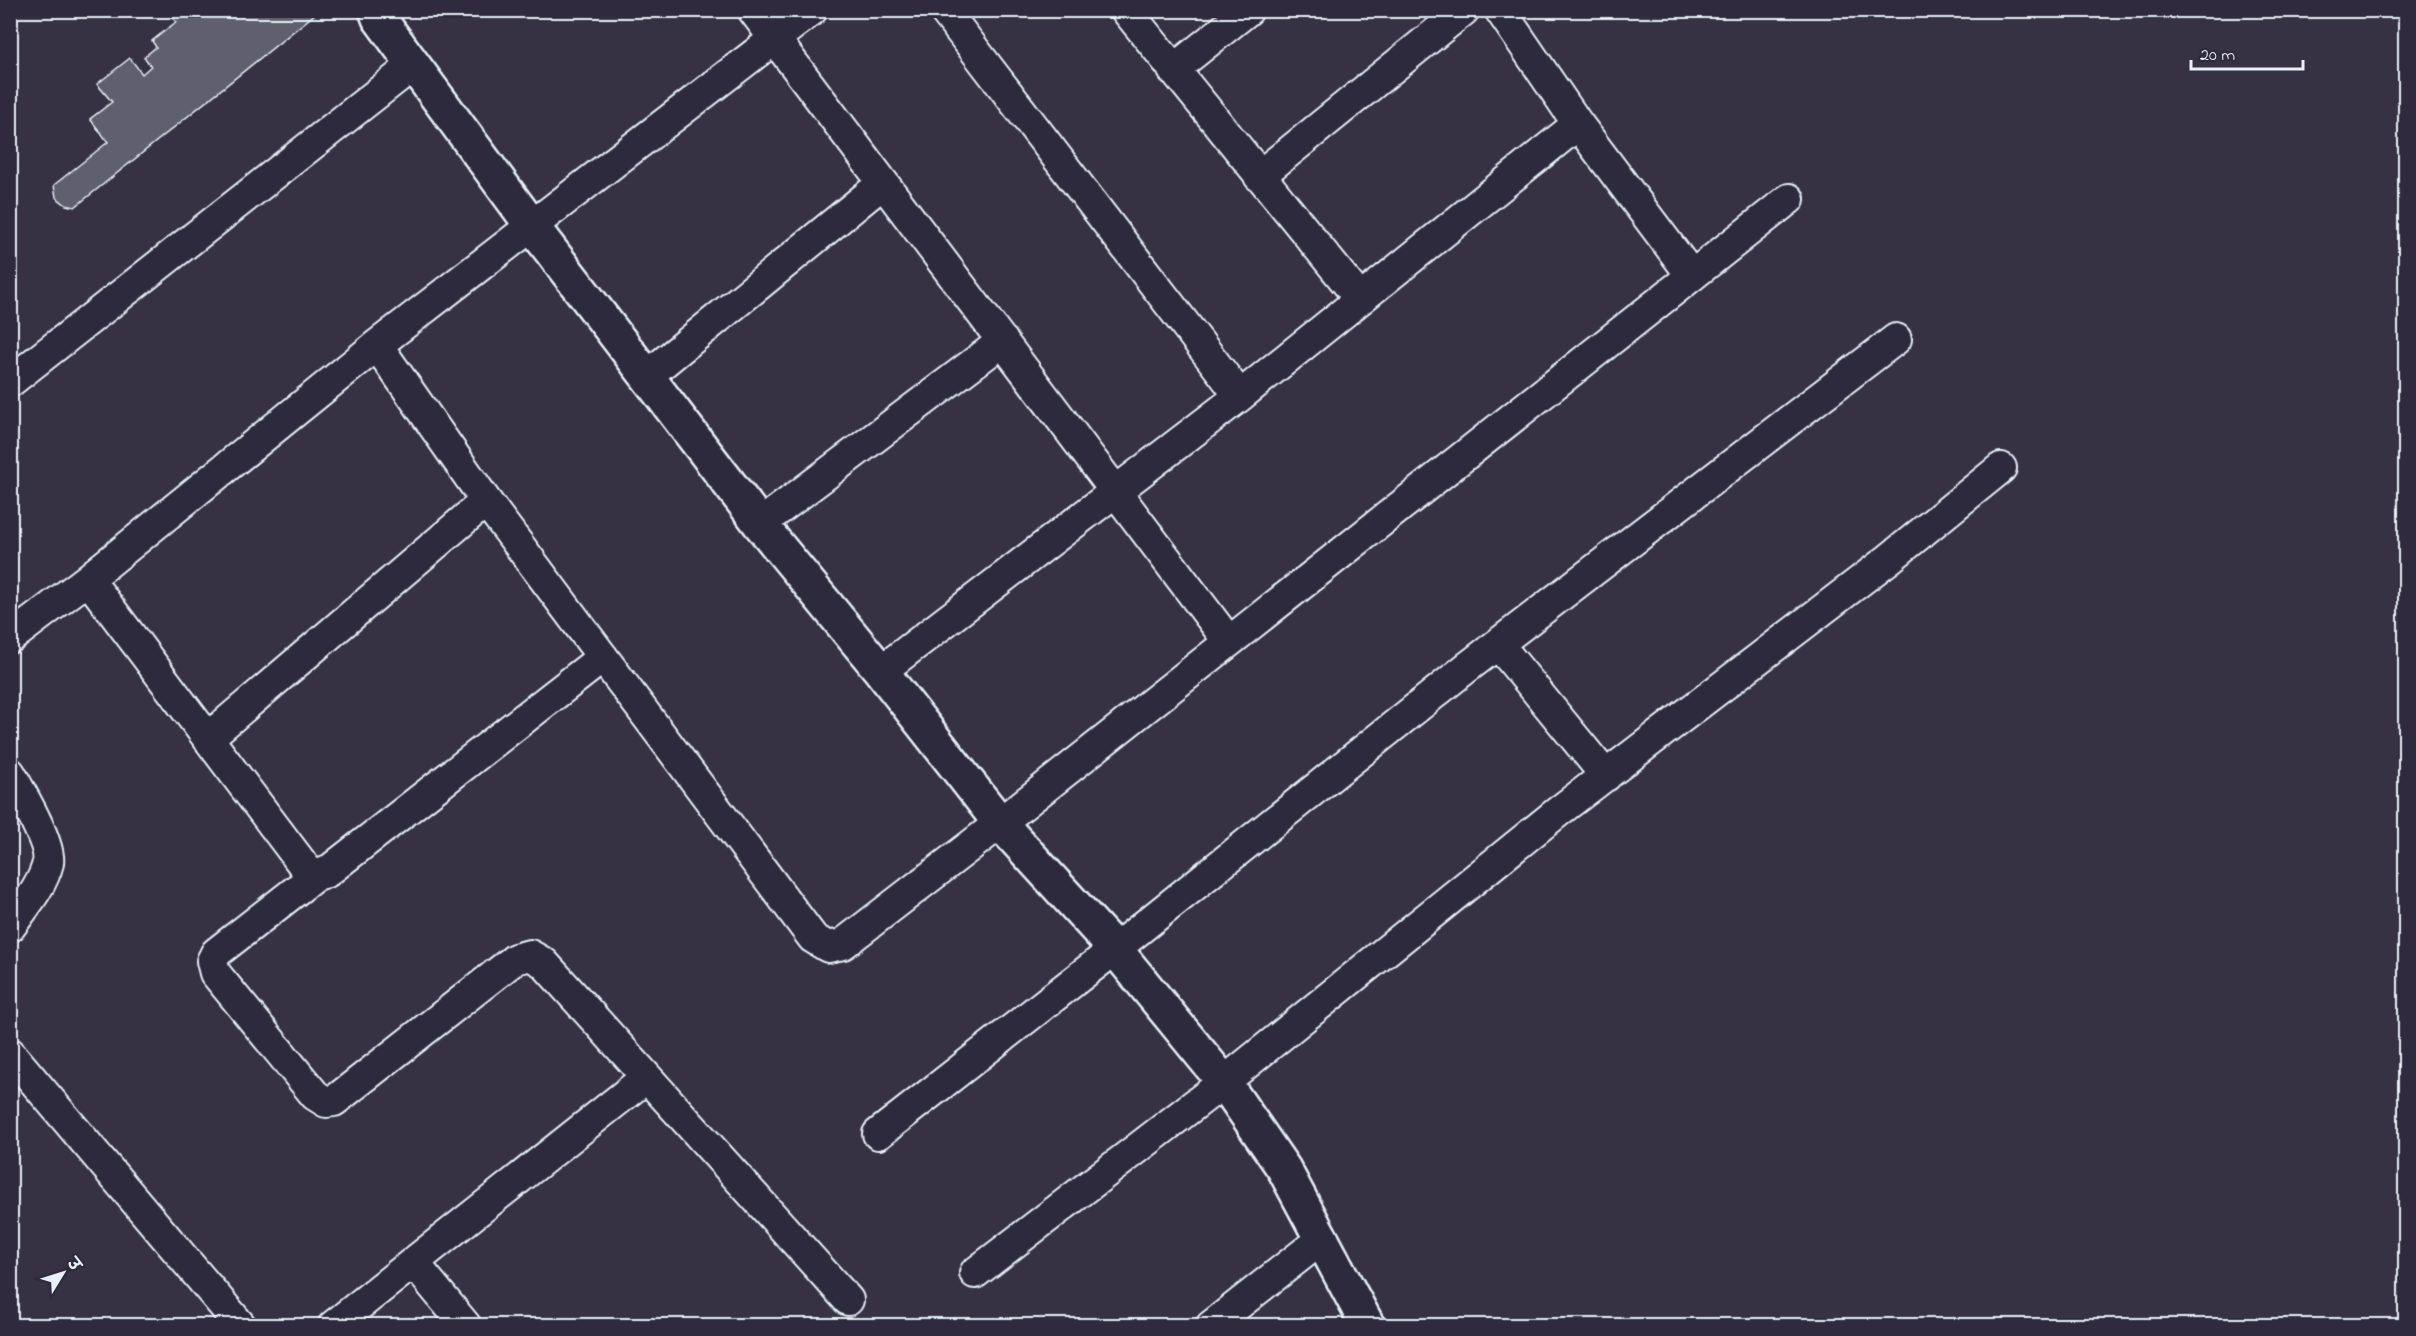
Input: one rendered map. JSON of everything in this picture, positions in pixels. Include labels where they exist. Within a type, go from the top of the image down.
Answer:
[{"type":"street","points":[[376,10],[379,18],[412,66],[760,524],[881,671],[1000,823],[1115,949],[1224,1082],[1284,1169],[1323,1238],[1368,1326]]},
{"type":"street","points":[[753,10],[1229,642]]},
{"type":"street","points":[[10,638],[88,579],[376,345],[812,10]]},
{"type":"street","points":[[944,10],[1240,396]]},
{"type":"street","points":[[1126,10],[1360,299]]},
{"type":"street","points":[[1173,70],[1248,10]]},
{"type":"street","points":[[1259,176],[1464,10]]},
{"type":"street","points":[[1500,10],[1578,124],[1692,276]]},
{"type":"street","points":[[10,382],[412,66]]},
{"type":"street","points":[[881,671],[1240,396],[1578,124]]},
{"type":"street","points":[[647,376],[883,183]]},
{"type":"street","points":[[376,345],[486,501],[813,938],[828,946],[843,944],[1000,823],[1789,199]]},
{"type":"street","points":[[878,1134],[1115,949],[1498,644],[1896,339]]},
{"type":"street","points":[[760,524],[1003,341]]},
{"type":"street","points":[[975,1273],[1224,1082],[1559,811],[1889,559],[2001,468]]},
{"type":"street","points":[[209,737],[486,501]]},
{"type":"street","points":[[88,579],[307,870],[316,875]]},
{"type":"street","points":[[1498,644],[1606,776]]},
{"type":"street","points":[[603,657],[327,872],[316,875],[216,953],[212,960],[215,973],[315,1095],[326,1102],[334,1101],[515,959],[530,956],[544,963],[848,1300]]},
{"type":"street","points":[[10,773],[41,833],[49,860],[40,883],[10,927]]},
{"type":"street","points":[[10,1053],[241,1326]]},
{"type":"street","points":[[333,1326],[647,1077]]},
{"type":"street","points":[[1211,1326],[1323,1238]]},
{"type":"street","points":[[414,1263],[466,1326]]},
{"type":"building","points":[[178,10],[320,10],[75,207],[66,205],[56,197],[54,185],[108,142],[90,119],[112,102],[97,84],[130,58],[142,74],[151,66],[144,57],[156,47],[152,41],[176,22],[171,16]]}]
